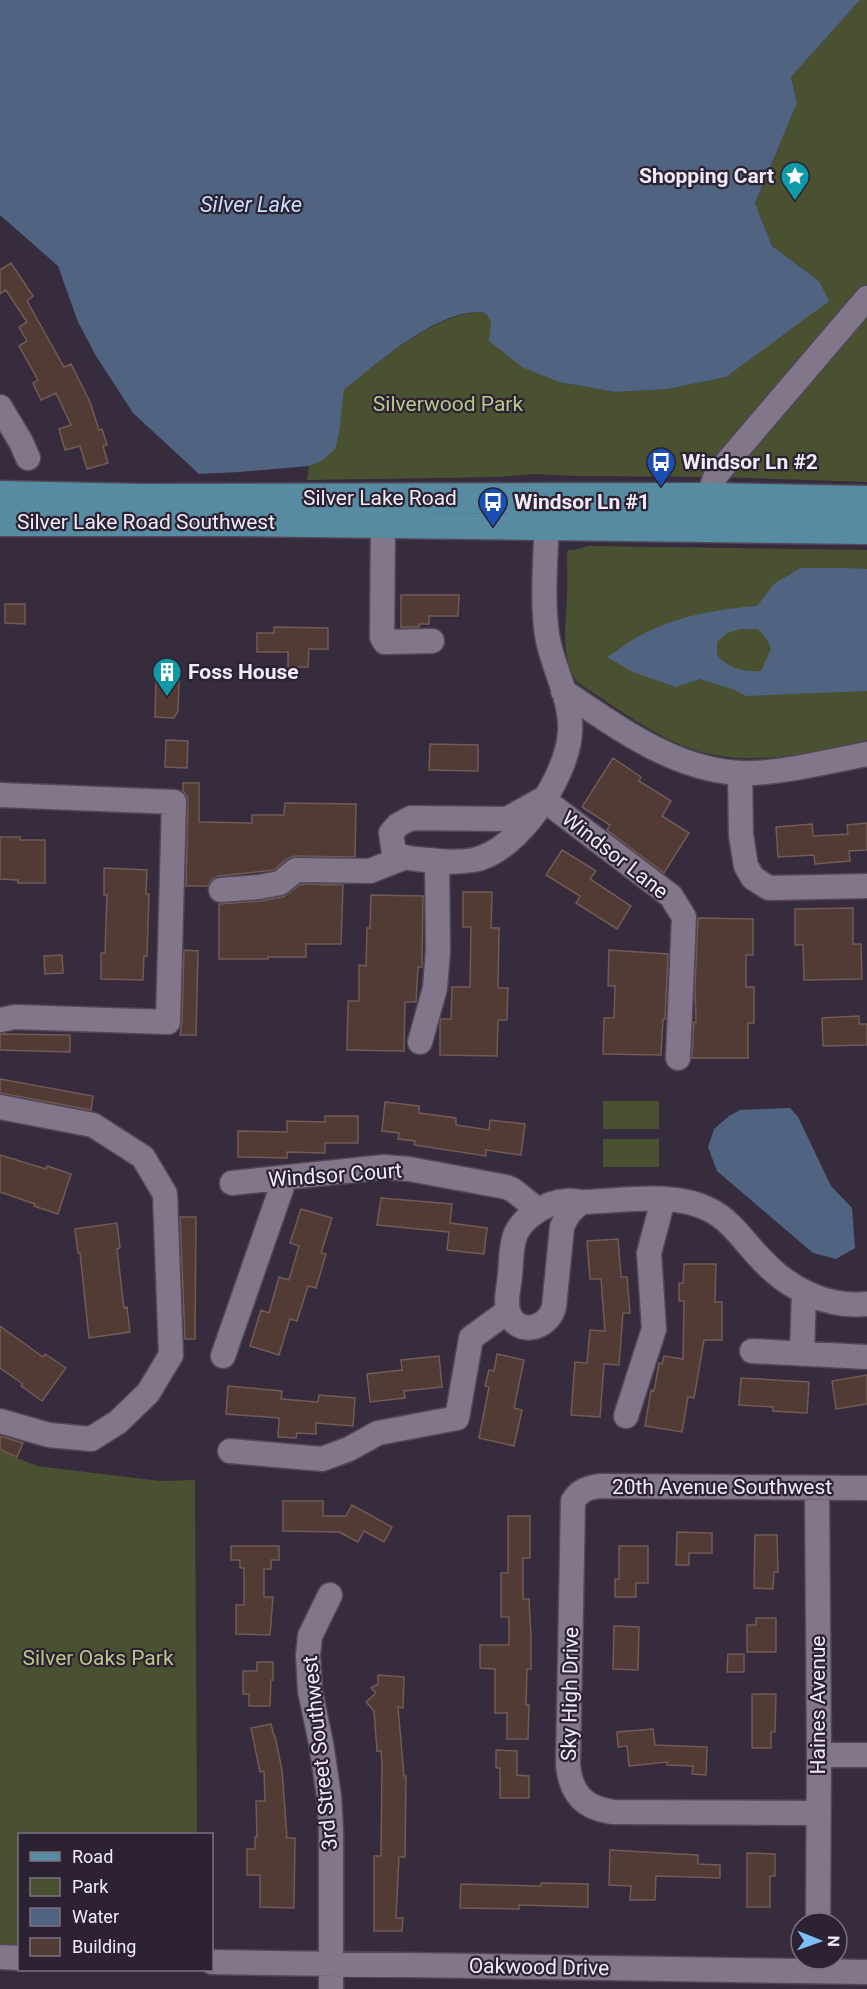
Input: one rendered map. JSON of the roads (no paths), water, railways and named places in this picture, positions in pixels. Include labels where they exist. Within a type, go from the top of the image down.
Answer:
[{"type":"main road","name":"Silver Lake Road","points":[[0,496],[547,511],[708,498],[867,501]]},
{"type":"main road","name":"Silver Lake Road Southwest","points":[[0,521],[383,523],[547,511],[867,529]]},
{"type":"street","points":[[708,498],[716,475],[867,298]]},
{"type":"street","points":[[0,407],[28,458]]},
{"type":"street","name":"Windsor Lane","points":[[543,799],[507,819],[411,818],[398,825],[391,833],[394,853],[403,858],[437,861],[475,860],[493,852],[519,834],[543,799],[562,768],[568,748],[570,729],[568,710],[553,663],[547,634],[545,600],[547,511]]},
{"type":"street","points":[[383,523],[382,637],[386,642],[432,640]]},
{"type":"street","points":[[563,692],[644,743],[672,758],[700,767],[740,773],[781,771],[867,754]]},
{"type":"street","points":[[740,773],[741,835],[746,866],[753,878],[769,888],[867,886]]},
{"type":"street","points":[[0,795],[174,802],[168,1022],[15,1017],[0,1020]]},
{"type":"street","name":"Windsor Lane","points":[[543,799],[661,888],[676,903],[684,917],[678,1058]]},
{"type":"street","name":"Windsor Lane","points":[[220,890],[280,883],[296,870],[370,871],[403,858]]},
{"type":"street","points":[[420,1042],[435,988],[438,950],[437,861]]},
{"type":"street","points":[[0,1107],[93,1125],[143,1157],[165,1194],[171,1355],[148,1393],[118,1422],[91,1439],[49,1435],[0,1421]]},
{"type":"street","name":"Windsor Court","points":[[232,1183],[384,1167],[409,1169],[506,1187],[538,1210]]},
{"type":"street","points":[[223,1356],[285,1178]]},
{"type":"street","points":[[583,1202],[573,1208],[562,1227],[554,1306],[550,1317],[536,1327],[524,1327],[514,1321],[508,1311],[514,1239],[525,1221],[538,1210],[566,1201],[645,1198],[693,1203],[709,1209],[724,1219],[778,1276],[804,1292],[836,1302],[867,1304]]},
{"type":"street","points":[[626,1416],[654,1329],[649,1253],[663,1200]]},
{"type":"street","points":[[802,1354],[804,1292]]},
{"type":"street","points":[[230,1451],[322,1459],[349,1449],[378,1433],[457,1418],[471,1338],[508,1311]]},
{"type":"street","points":[[752,1351],[867,1357]]},
{"type":"street","name":"20th Avenue Southwest","points":[[578,1493],[587,1488],[600,1486],[867,1488]]},
{"type":"street","name":"Haines Avenue","points":[[817,1488],[818,1911]]},
{"type":"street","name":"Sky High Drive","points":[[578,1493],[573,1501],[572,1512],[568,1765],[573,1788],[589,1805],[613,1812],[817,1813]]},
{"type":"street","name":"3rd Street Southwest","points":[[330,1594],[310,1636],[308,1655],[310,1692],[321,1743],[332,1831],[331,1989]]},
{"type":"street","points":[[819,1755],[867,1755]]},
{"type":"street","points":[[0,1957],[18,1958]]},
{"type":"street","name":"Oakwood Drive","points":[[213,1962],[789,1965]]},
{"type":"street","name":"Oakwood Drive","points":[[849,1969],[867,1972]]},
{"type":"water","name":"Silver Lake","points":[[0,0],[860,0],[791,77],[797,103],[755,203],[772,246],[819,281],[829,301],[726,377],[668,389],[615,392],[559,382],[522,367],[489,341],[491,322],[486,313],[469,313],[450,318],[410,339],[344,390],[335,449],[322,461],[309,466],[199,474],[133,413],[96,356],[78,322],[58,266],[0,215]]},
{"type":"water","points":[[801,568],[867,569],[867,691],[746,696],[735,690],[700,679],[676,687],[633,672],[607,657],[638,636],[670,622],[713,611],[757,606],[774,584]],"holes":[[[741,629],[758,629],[768,641],[771,649],[761,671],[737,669],[726,664],[717,655],[717,642],[727,633]]]},
{"type":"water","points":[[790,1108],[798,1117],[831,1186],[852,1208],[855,1248],[836,1259],[813,1253],[717,1171],[708,1147],[714,1129],[740,1110]]},
{"type":"place","name":"Shopping Cart","points":[[795,202]]},
{"type":"place","name":"Windsor Ln #2","points":[[661,488]]},
{"type":"place","name":"Windsor Ln #1","points":[[493,528]]},
{"type":"place","name":"Foss House","points":[[167,698]]},
{"type":"park label","name":"Silverwood Park","points":[[448,404]]},
{"type":"park label","name":"Silver Oaks Park","points":[[98,1658]]}]
